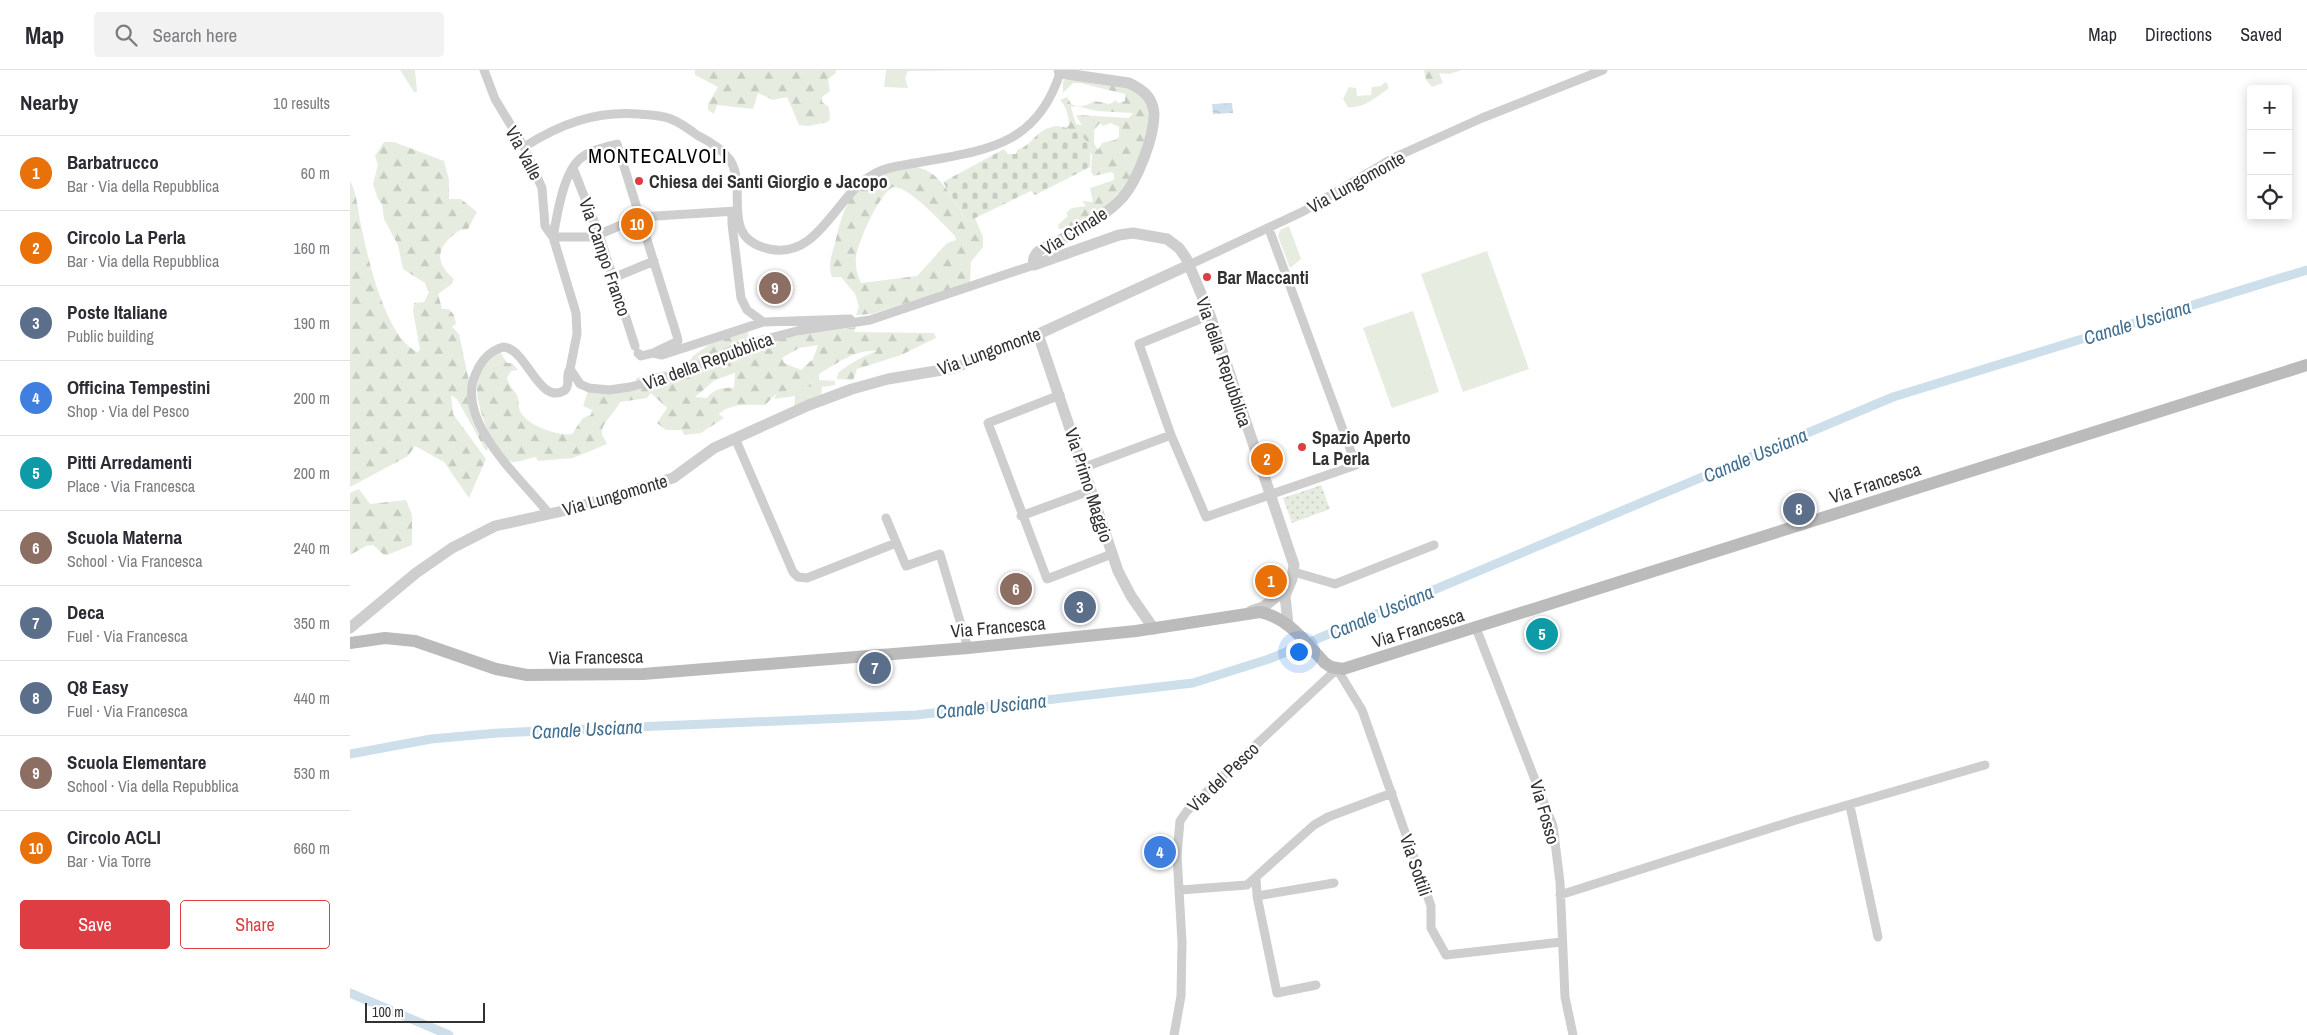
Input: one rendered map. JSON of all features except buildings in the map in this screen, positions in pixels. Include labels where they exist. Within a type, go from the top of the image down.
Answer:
[{"type":"main road","name":"Via Francesca","points":[[350,643],[385,638],[415,641],[496,669],[543,675],[643,674],[968,648],[1154,629],[1247,612],[1260,612],[1274,616],[1288,624],[1325,663],[1337,669],[1352,667],[2307,365]]},
{"type":"street","name":"Via Valle","points":[[484,70],[502,113],[524,148],[542,188],[545,226],[553,237]]},
{"type":"street","name":"Via Lungomonte","points":[[350,628],[416,573],[452,548],[495,526],[549,514],[673,478],[714,448],[852,389],[888,379],[954,368],[1035,336],[1268,229],[1304,211],[1393,158],[1482,118],[1603,70]]},
{"type":"street","points":[[524,148],[554,129],[598,115],[633,114],[668,118],[707,140],[729,159],[735,174],[736,211],[741,229],[754,243],[766,248],[781,250],[799,246],[815,235],[856,186],[879,171],[991,148],[1016,136],[1030,127],[1047,106],[1060,71]]},
{"type":"street","name":"Via Crinale","points":[[1034,265],[1033,259],[1040,251],[1088,224],[1121,199],[1137,173],[1153,124],[1153,107],[1150,98],[1139,88],[1129,83],[1060,71]]},
{"type":"street","points":[[549,514],[488,441],[476,415],[472,385],[481,363],[490,354],[503,347],[515,351],[542,386],[550,392],[559,393],[565,390],[568,385],[566,375],[570,369],[577,334],[576,313],[553,237],[563,192],[580,158],[586,154],[617,144],[678,341],[653,353]]},
{"type":"street","name":"Via Campo Franco","points":[[574,168],[599,234],[636,350]]},
{"type":"street","points":[[553,237],[579,238],[599,234],[640,217],[736,211]]},
{"type":"street","points":[[736,211],[732,216],[732,224],[739,293],[747,310],[763,322]]},
{"type":"street","points":[[1210,315],[1139,344],[1171,435],[1206,517],[1356,466],[1268,229]]},
{"type":"street","name":"Via della Repubblica","points":[[570,369],[580,384],[589,388],[609,390],[630,388],[692,370],[740,346],[765,338],[870,320],[1119,235],[1134,233],[1154,236],[1171,241],[1183,253],[1210,315],[1271,494],[1294,565],[1294,572]]},
{"type":"street","points":[[613,278],[654,261]]},
{"type":"street","name":"Via della Repubblica","points":[[636,350],[641,356],[653,353],[658,356],[687,348],[741,327],[763,322],[835,318],[870,320]]},
{"type":"street","name":"Via Primo Maggio","points":[[1035,336],[1060,395],[1112,554],[1124,584],[1154,629]]},
{"type":"street","points":[[1060,395],[988,423],[1021,516],[1047,579],[1112,554]]},
{"type":"street","points":[[1085,467],[1171,435]]},
{"type":"street","points":[[735,438],[793,572],[798,577],[807,578],[896,542]]},
{"type":"street","points":[[1021,516],[1092,490]]},
{"type":"street","points":[[886,518],[906,566],[940,554],[968,648]]},
{"type":"street","points":[[1274,616],[1294,572],[1335,584],[1434,545]]},
{"type":"street","points":[[1247,612],[1263,607],[1283,593]]},
{"type":"street","points":[[1283,593],[1288,624]]},
{"type":"street","name":"Via Fosso","points":[[1476,628],[1553,826],[1560,895],[1565,997],[1573,1035]]},
{"type":"street","name":"Via Sottili","points":[[1337,669],[1362,710],[1431,906],[1431,928],[1446,955],[1561,942]]},
{"type":"street","name":"Via del Pesco","points":[[1174,1035],[1181,996],[1180,890],[1177,840],[1180,821],[1186,811],[1337,669]]},
{"type":"street","points":[[1560,895],[1796,820],[1985,766]]},
{"type":"street","points":[[1180,890],[1247,885],[1314,825],[1328,817],[1392,793]]},
{"type":"street","points":[[1850,806],[1878,937]]},
{"type":"street","points":[[1256,878],[1257,896],[1276,994],[1316,985]]},
{"type":"street","points":[[1257,896],[1334,883]]},
{"type":"green space","points":[[400,70],[415,70],[417,92],[414,92]]},
{"type":"green space","points":[[695,70],[836,70],[836,73],[828,79],[830,91],[822,97],[822,102],[829,107],[830,118],[828,122],[808,126],[799,125],[787,97],[773,100],[758,93],[753,109],[717,105],[714,114],[708,110],[708,104],[718,87],[695,75]]},
{"type":"green space","points":[[886,70],[993,70],[908,71],[905,78],[908,88],[884,87]]},
{"type":"green space","points":[[1424,70],[1462,70],[1449,74],[1439,73],[1443,83],[1432,87],[1426,80]]},
{"type":"green space","points":[[1068,79],[1125,86],[1147,101],[1148,118],[1147,135],[1136,167],[1117,195],[1105,207],[1083,222],[1072,227],[1059,229],[1058,225],[1068,216],[1066,213],[1072,208],[1086,206],[1082,201],[1093,202],[1090,188],[1114,180],[1114,174],[1111,172],[1094,176],[1091,172],[1092,155],[1066,127],[1069,125],[1068,115],[1060,100],[1067,97],[1071,104],[1080,106],[1094,101],[1110,104],[1116,100],[1118,103],[1125,101],[1125,94],[1080,83],[1073,83],[1063,93],[1063,81]],"holes":[[[1076,106],[1097,111],[1133,113],[1129,118],[1076,116],[1082,125],[1076,124],[1071,107]],[[1100,123],[1103,126],[1111,123],[1119,127],[1119,137],[1102,143],[1098,150],[1094,143],[1094,130]]]},
{"type":"green space","points":[[1385,82],[1388,84],[1388,89],[1364,104],[1348,107],[1343,99],[1349,87],[1356,88],[1357,96],[1371,95],[1372,87],[1381,86]]},
{"type":"green space","points":[[1056,126],[1073,130],[1084,138],[1090,150],[1090,167],[1035,195],[1031,191],[967,222],[943,182],[1004,149],[1008,154],[1016,154],[1017,150],[1028,144],[1043,131]]},
{"type":"green space","points":[[384,142],[394,142],[444,161],[449,180],[449,199],[461,199],[477,212],[468,229],[460,230],[447,241],[440,253],[443,265],[454,279],[452,284],[438,294],[442,309],[449,309],[454,315],[456,324],[452,327],[459,334],[469,381],[469,395],[488,448],[486,451],[457,399],[451,395],[453,414],[486,459],[469,498],[444,462],[415,446],[408,456],[350,487],[350,181],[356,197],[373,276],[387,314],[406,343],[417,352],[420,350],[413,311],[414,303],[424,302],[429,292],[425,283],[403,269],[398,245],[384,219],[382,204],[378,199],[373,184],[378,165],[375,156]]},
{"type":"green space","points":[[912,167],[931,173],[938,179],[967,222],[975,218],[983,237],[983,247],[971,262],[970,283],[872,314],[856,315],[859,306],[855,294],[841,277],[832,277],[830,267],[844,211],[853,195],[866,181],[883,172]],"holes":[[[893,187],[900,188],[926,207],[955,236],[956,240],[947,243],[917,276],[861,283],[858,277],[856,256],[865,229],[882,198]]]},
{"type":"green space","points":[[1289,226],[1301,259],[1290,268],[1278,236],[1280,230]]},
{"type":"green space","points":[[1487,251],[1529,369],[1463,392],[1421,274]]},
{"type":"green space","points":[[1413,311],[1439,392],[1392,408],[1363,328]]},
{"type":"green space","points":[[856,327],[854,332],[934,333],[936,338],[901,355],[857,369],[853,380],[837,379],[838,373],[847,366],[877,351],[861,352],[819,374],[819,385],[810,382],[813,386],[777,393],[765,405],[741,405],[724,410],[719,414],[724,418],[701,433],[684,435],[682,430],[666,430],[657,423],[667,408],[651,393],[647,398],[620,402],[602,429],[602,434],[607,444],[573,458],[538,461],[536,457],[513,462],[506,459],[499,452],[487,429],[479,404],[477,385],[480,374],[488,362],[500,352],[507,363],[512,363],[518,370],[511,371],[507,378],[517,395],[519,409],[523,416],[551,432],[572,434],[583,418],[591,415],[592,410],[583,406],[588,391],[637,389],[636,378],[670,370],[689,362],[693,356],[710,344],[748,330],[749,345],[781,338]],"holes":[[[818,345],[813,359],[801,370],[784,363],[782,358],[799,348]],[[735,373],[734,388],[719,389],[712,392],[707,398],[695,397],[715,380]]]},
{"type":"green space","points":[[819,380],[835,381],[835,385],[822,387],[821,397],[794,408],[795,396],[774,399],[777,393],[812,386],[808,382],[819,384]]},
{"type":"green space","points":[[1321,485],[1330,509],[1292,523],[1283,498]]},
{"type":"green space","points":[[359,489],[370,504],[406,500],[412,515],[412,545],[387,555],[384,555],[373,545],[366,546],[350,555],[350,493]]},
{"type":"water","points":[[1232,103],[1233,113],[1213,114],[1212,104]]},
{"type":"waterway","name":"Canale Usciana","points":[[350,754],[431,739],[498,733],[916,715],[1193,683],[1269,659],[1893,397],[2307,270]]},
{"type":"waterway","points":[[350,993],[449,1035]]},
{"type":"place","name":"Chiesa dei Santi Giorgio e Jacopo","points":[[639,181]]},
{"type":"place","name":"Circolo ACLI","points":[[637,224]]},
{"type":"place","name":"Bar Maccanti","points":[[1207,277]]},
{"type":"place","name":"Scuola Elementare","points":[[775,288]]},
{"type":"place","name":"Spazio Aperto La Perla","points":[[1302,447]]},
{"type":"place","name":"Circolo La Perla","points":[[1267,459]]},
{"type":"place","name":"Q8 Easy","points":[[1799,509]]},
{"type":"place","name":"Barbatrucco","points":[[1271,581]]},
{"type":"place","name":"Scuola Materna","points":[[1016,589]]},
{"type":"place","name":"Poste Italiane","points":[[1080,607]]},
{"type":"place","name":"Pitti Arredamenti","points":[[1542,634]]},
{"type":"place","name":"Deca","points":[[875,668]]},
{"type":"place","name":"Officina Tempestini","points":[[1160,852]]},
{"type":"district","name":"MONTECALVOLI","points":[[658,155]]}]
